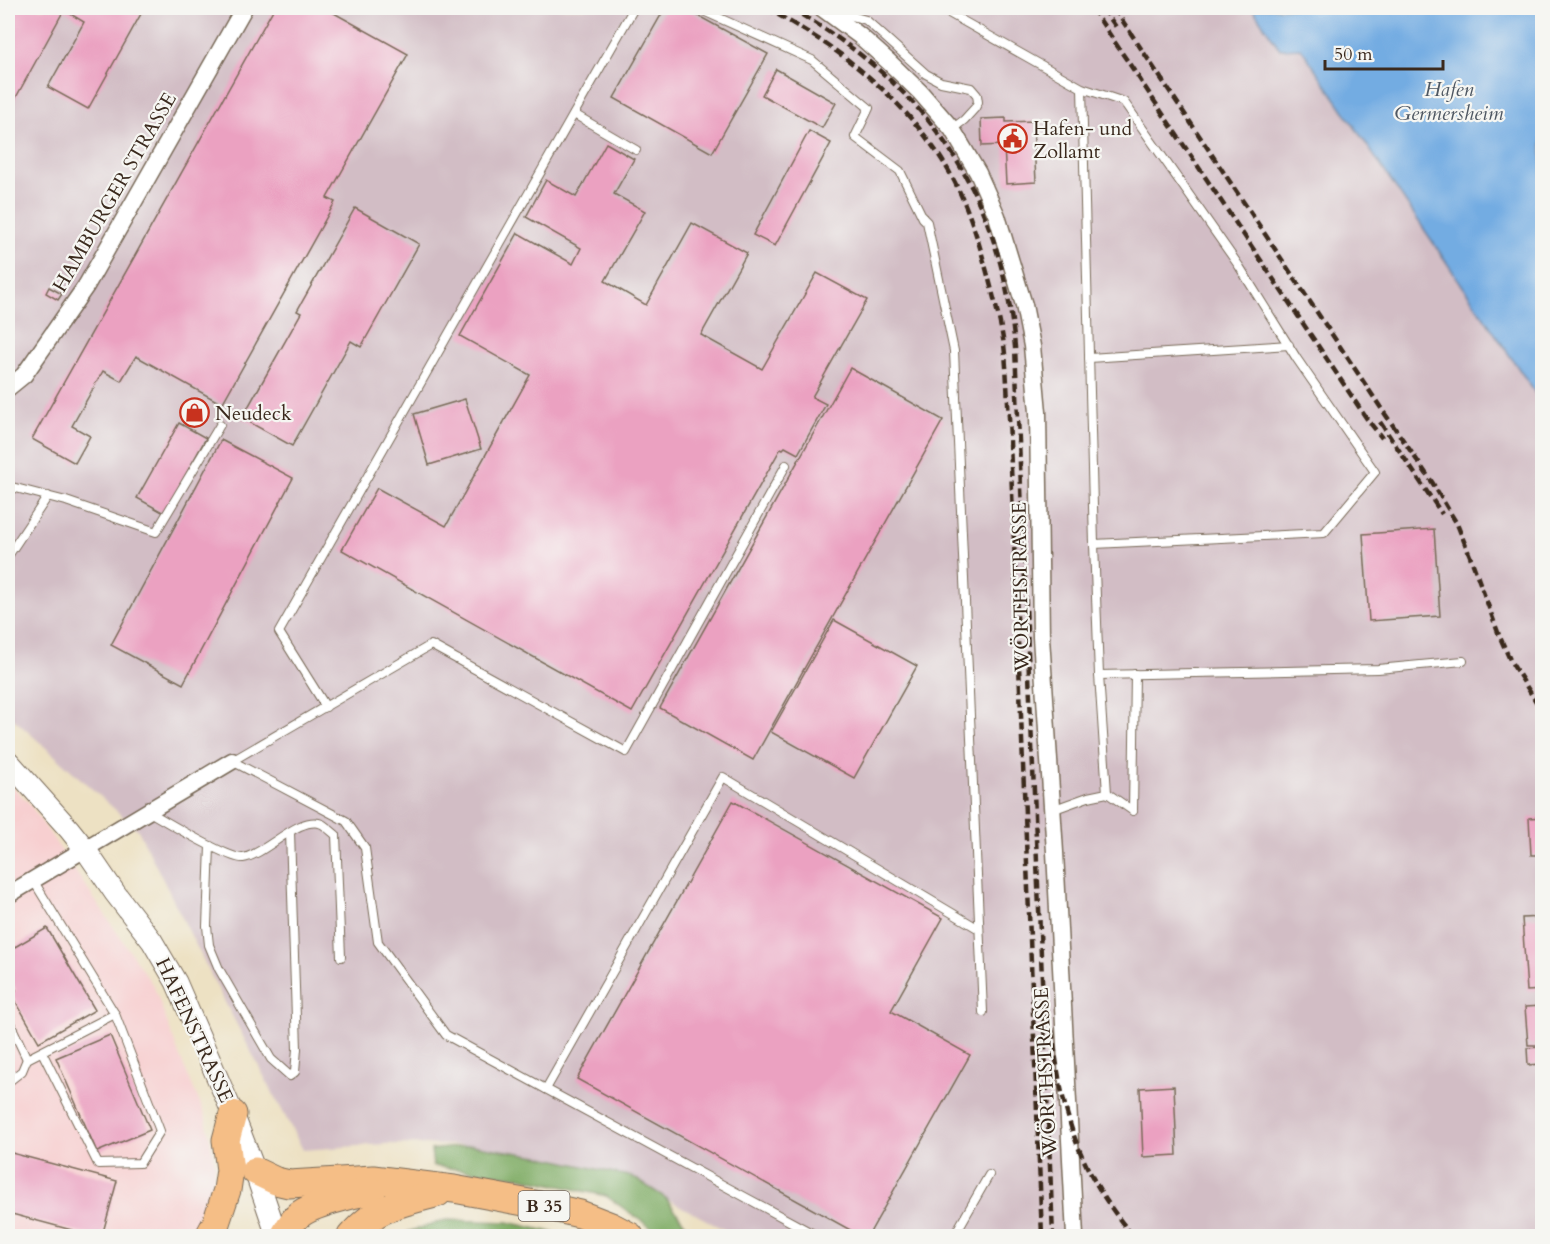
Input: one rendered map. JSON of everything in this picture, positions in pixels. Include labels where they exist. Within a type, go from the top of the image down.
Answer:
[{"type":"highway","points":[[209,1236],[227,1190],[230,1170],[226,1140],[233,1114]]},
{"type":"highway","name":"B 35","points":[[255,1171],[276,1181],[289,1184],[373,1179],[454,1190],[580,1214],[630,1236]]},
{"type":"highway","name":"B 35","points":[[284,1236],[298,1215],[310,1209],[352,1195],[406,1184]]},
{"type":"highway","name":"B 35","points":[[351,1236],[363,1223],[378,1213],[394,1206],[454,1190]]},
{"type":"street","name":"HAMBURGER STRASSE","points":[[8,388],[24,375],[87,286],[244,8]]},
{"type":"street","name":"WÖRTHSTRASSE","points":[[823,8],[889,62],[920,92],[952,129],[978,173],[998,216],[1024,305],[1032,346],[1038,412],[1041,637],[1075,1236]]},
{"type":"street","name":"HAFENSTRASSE","points":[[8,761],[85,849],[152,941],[176,982],[233,1114],[277,1236]]},
{"type":"street","points":[[8,895],[232,761]]},
{"type":"lane","points":[[326,707],[279,632],[634,8]]},
{"type":"lane","points":[[697,8],[812,60],[869,108],[855,136],[900,171],[927,222],[954,351],[983,1012]]},
{"type":"lane","points":[[823,8],[866,20],[926,74],[941,82],[971,88],[977,95],[978,102],[964,120],[952,129]]},
{"type":"lane","points":[[940,8],[1082,88],[1124,102],[1239,266],[1375,472],[1323,533],[1094,544]]},
{"type":"lane","points":[[1082,88],[1094,544],[1099,675],[1107,793]]},
{"type":"lane","points":[[574,114],[636,150]]},
{"type":"lane","points":[[1089,358],[1289,345]]},
{"type":"lane","points":[[8,486],[66,501],[156,532],[220,425]]},
{"type":"lane","points":[[232,761],[431,645],[626,752],[786,465]]},
{"type":"lane","points":[[8,556],[48,496]]},
{"type":"lane","points":[[1099,675],[1378,669],[1463,661]]},
{"type":"lane","points":[[1052,810],[1107,793],[1133,811],[1135,674]]},
{"type":"lane","points":[[232,761],[346,821],[365,848],[378,942],[446,1035],[817,1236]]},
{"type":"lane","points":[[546,1089],[723,777],[979,929]]},
{"type":"lane","points":[[148,811],[210,846],[241,858],[252,855],[306,824],[320,823],[336,836],[341,957]]},
{"type":"lane","points":[[210,846],[207,926],[209,945],[219,969],[271,1059],[290,1076],[295,1072],[297,1049],[290,832]]},
{"type":"lane","points":[[33,879],[115,1014],[160,1131],[140,1163],[98,1164],[42,1052]]},
{"type":"lane","points":[[8,1082],[22,1071],[27,1059],[115,1014]]},
{"type":"lane","points":[[8,1019],[27,1059]]},
{"type":"lane","points":[[954,1236],[989,1175]]},
{"type":"shaded area","name":"Hafen Germersheim","points":[[8,8],[1252,8],[1280,49],[1300,48],[1542,403],[1542,1236],[736,1236],[641,1185],[538,1156],[472,1145],[385,1144],[303,1150],[138,830],[8,714]]},
{"type":"shaded area","points":[[8,782],[29,803],[154,987],[205,1115],[215,1165],[211,1196],[198,1231],[192,1236],[8,1236]]},
{"type":"green space","points":[[472,1145],[538,1156],[633,1177],[666,1198],[694,1236],[660,1236],[606,1196],[519,1177],[433,1166],[431,1150]]},
{"type":"green space","points":[[446,1220],[508,1222],[565,1236],[403,1236],[408,1232]]},
{"type":"water","name":"Hafen Germersheim","points":[[1252,8],[1542,8],[1542,403],[1301,48],[1280,49]]},
{"type":"building","points":[[8,8],[135,8],[142,12],[88,109],[48,87],[84,22],[64,10],[8,112]]},
{"type":"building","points":[[274,8],[325,8],[408,54],[327,198],[335,202],[222,404],[136,356],[121,381],[103,371],[72,426],[90,436],[75,463],[32,439]]},
{"type":"building","points":[[665,8],[684,8],[768,54],[712,153],[614,98]]},
{"type":"building","points":[[776,69],[836,103],[822,128],[762,95]]},
{"type":"building","points":[[1006,118],[1006,122],[1033,121],[1036,182],[1006,184],[1004,145],[982,146],[981,119]]},
{"type":"building","points":[[809,131],[831,143],[775,246],[753,235]]},
{"type":"building","points":[[606,143],[634,159],[614,194],[645,211],[605,281],[646,305],[692,223],[747,253],[701,335],[762,369],[817,273],[867,300],[812,397],[826,404],[798,454],[785,447],[781,448],[632,712],[342,550],[377,488],[446,526],[530,375],[460,336],[518,233],[573,264],[581,248],[526,217],[546,180],[576,197]]},
{"type":"building","points":[[355,208],[419,244],[361,347],[351,341],[292,446],[242,418],[301,313],[297,311]]},
{"type":"building","points":[[49,287],[62,294],[58,300],[46,293]]},
{"type":"building","points":[[850,368],[943,420],[753,760],[660,708]]},
{"type":"building","points":[[465,399],[481,449],[429,465],[414,414]]},
{"type":"building","points":[[179,423],[206,438],[164,513],[137,498]]},
{"type":"building","points":[[221,440],[293,478],[183,684],[111,645]]},
{"type":"building","points":[[1434,529],[1440,616],[1369,621],[1363,534]]},
{"type":"building","points":[[834,620],[917,666],[854,778],[771,732]]},
{"type":"building","points":[[733,801],[943,918],[891,1011],[970,1055],[868,1236],[861,1236],[577,1079]]},
{"type":"building","points":[[1542,817],[1542,855],[1531,855],[1529,818]]},
{"type":"building","points":[[1542,917],[1542,990],[1527,991],[1522,918]]},
{"type":"building","points":[[47,928],[95,1010],[39,1042],[11,993],[16,990],[8,975],[8,951]]},
{"type":"building","points":[[1542,1006],[1542,1045],[1528,1045],[1525,1007]]},
{"type":"building","points":[[110,1035],[150,1130],[97,1152],[56,1058]]},
{"type":"building","points":[[1542,1047],[1542,1064],[1528,1065],[1527,1048]]},
{"type":"building","points":[[1174,1086],[1177,1155],[1143,1157],[1140,1088]]},
{"type":"building","points":[[8,1152],[117,1181],[102,1236],[94,1236],[8,1213]]},
{"type":"railway","points":[[766,8],[822,41],[853,64],[893,99],[938,153],[968,211],[983,256],[1000,323],[1005,354],[1009,417],[1042,1236]]},
{"type":"railway","points":[[790,8],[838,38],[881,72],[917,108],[948,148],[973,191],[993,238],[1007,290],[1015,347],[1053,1236]]},
{"type":"railway","points":[[1092,8],[1367,419],[1382,438]]},
{"type":"railway","points":[[1103,8],[1118,30]]},
{"type":"railway","points":[[1114,8],[1432,482],[1457,524],[1511,662],[1542,711]]},
{"type":"railway","points":[[1380,422],[1442,514]]},
{"type":"railway","points":[[1052,1030],[1063,1098],[1080,1152],[1104,1196],[1133,1236]]},
{"type":"place","name":"Hafen- und Zollamt","points":[[1012,139]]},
{"type":"place","name":"Neudeck","points":[[194,413]]}]
